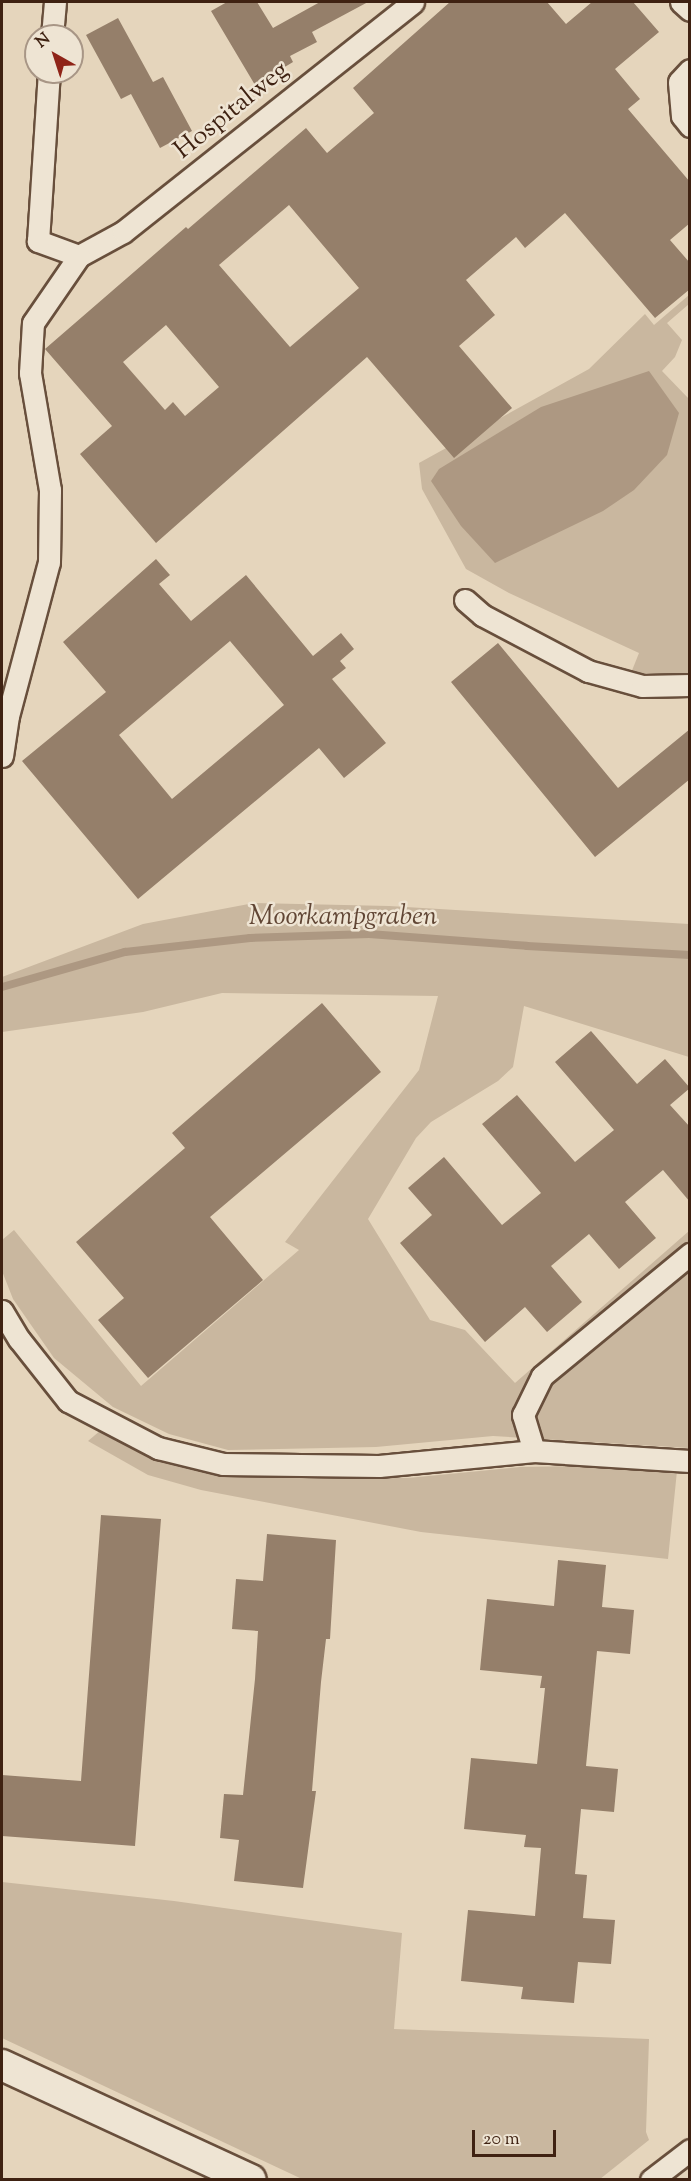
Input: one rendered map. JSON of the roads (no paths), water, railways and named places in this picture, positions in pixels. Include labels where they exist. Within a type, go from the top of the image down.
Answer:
[{"type":"main road","points":[[2,2065],[251,2180]]},
{"type":"street","points":[[53,24],[55,2]]},
{"type":"street","name":"Hospitalweg","points":[[79,256],[123,232],[413,2]]},
{"type":"street","points":[[681,2],[690,10]]},
{"type":"street","points":[[690,70],[679,82],[682,116],[690,126]]},
{"type":"street","points":[[2,756],[8,716],[49,562],[50,490],[30,373],[33,323],[79,256],[38,241],[49,84]]},
{"type":"street","points":[[465,600],[482,615],[588,671],[642,686],[690,685]]},
{"type":"street","points":[[534,1451],[523,1415],[542,1376],[690,1254]]},
{"type":"street","points":[[2,1311],[19,1339],[68,1401],[158,1448],[223,1464],[379,1466],[534,1451],[690,1461]]},
{"type":"street","points":[[651,2180],[690,2150]]},
{"type":"waterway","name":"Moorkampgraben","points":[[2,987],[125,952],[250,938],[369,934],[690,955]]}]
